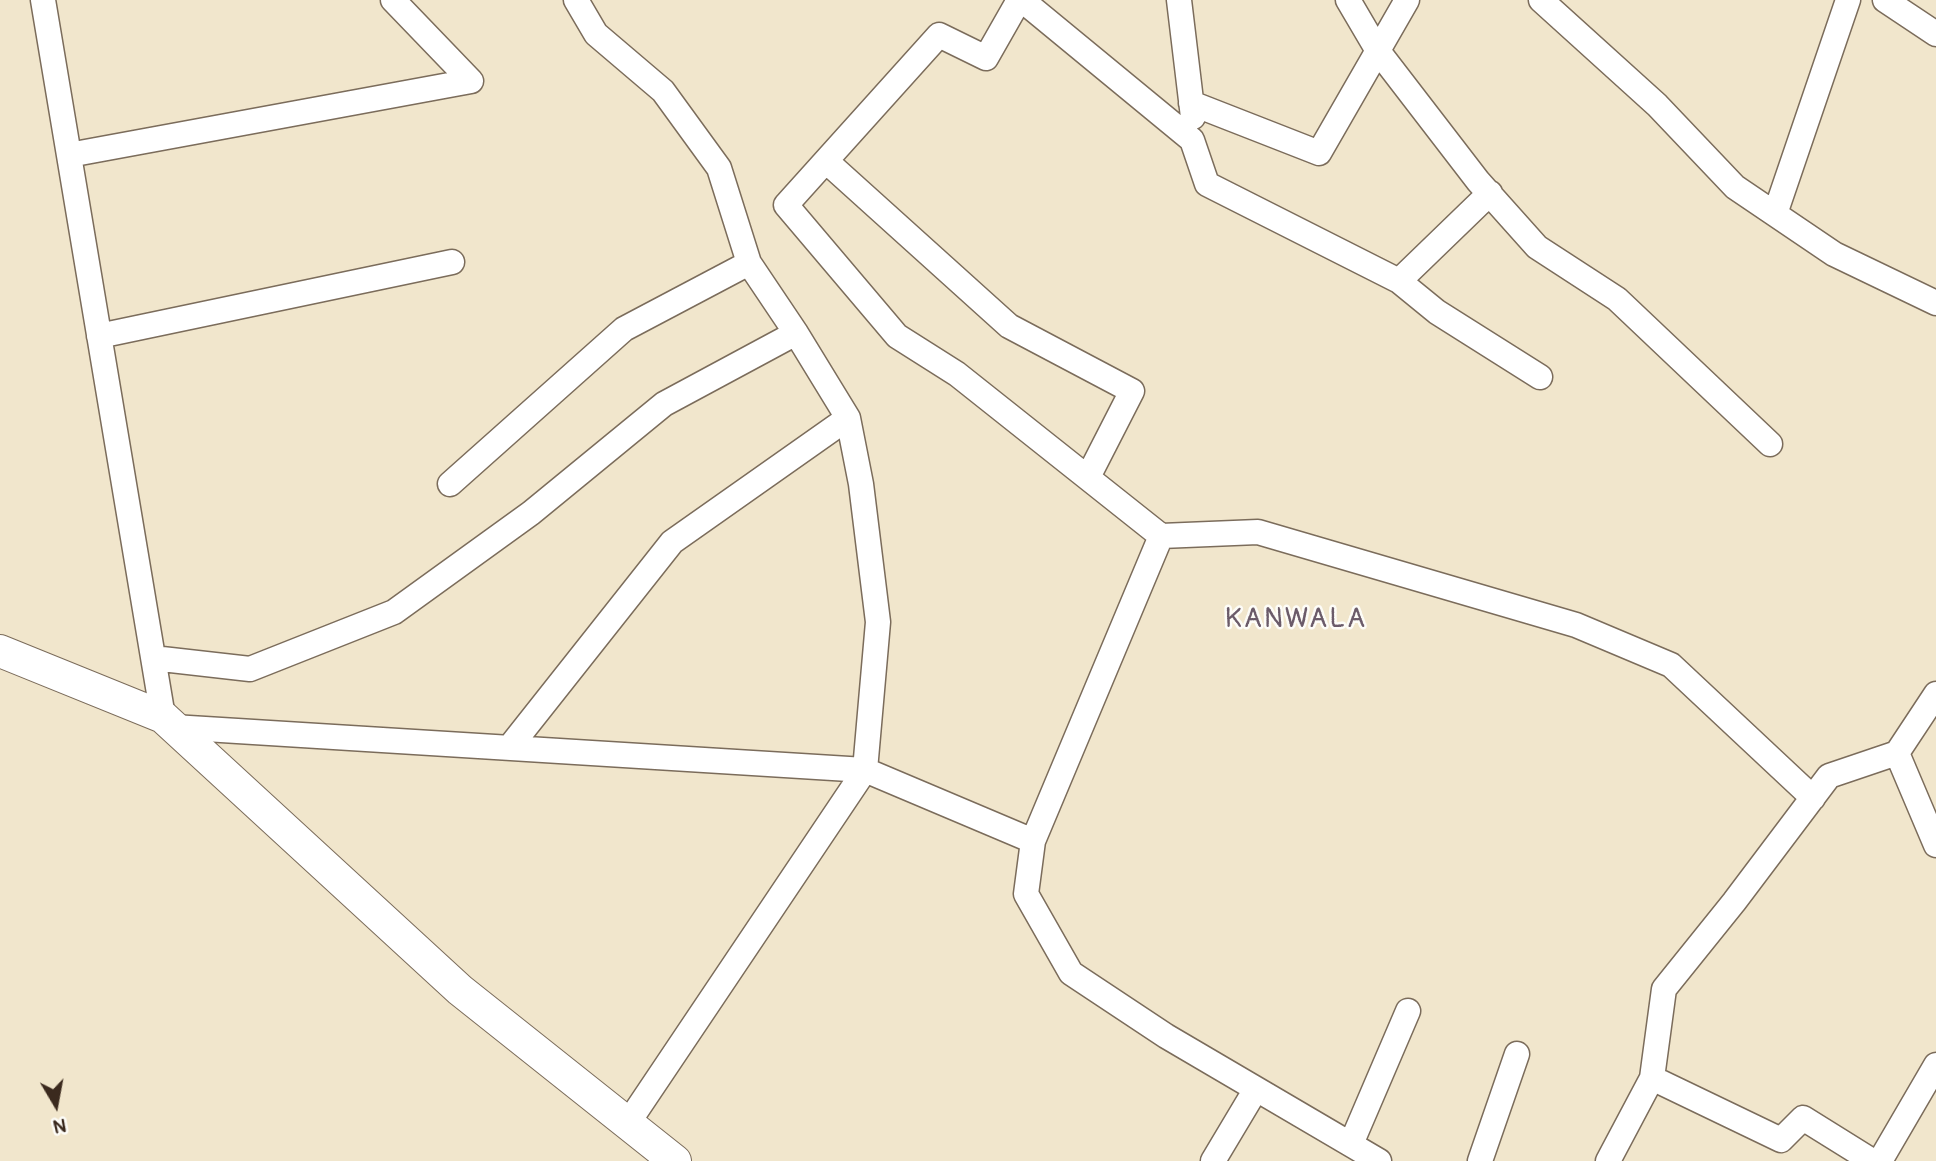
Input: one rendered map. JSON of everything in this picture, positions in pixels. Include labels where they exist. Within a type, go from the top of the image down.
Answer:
[{"type":"street","points":[[43,0],[153,658],[168,722],[460,990],[628,1123],[659,1156]]},
{"type":"street","points":[[69,155],[471,82],[393,0]]},
{"type":"street","points":[[576,0],[596,34],[663,91],[719,168],[748,263],[796,333],[848,418],[861,484],[878,622],[865,770],[628,1123]]},
{"type":"street","points":[[1540,377],[1437,312],[1399,281],[1207,184],[1192,140],[1020,0],[986,58],[940,35],[786,205],[897,336],[957,374],[1161,536],[1258,532],[1576,625],[1671,665],[1813,798]]},
{"type":"street","points":[[1179,0],[1198,159]]},
{"type":"street","points":[[1348,0],[1378,51],[1490,193],[1537,247],[1617,299],[1770,444]]},
{"type":"street","points":[[1191,103],[1319,153],[1407,0]]},
{"type":"street","points":[[1541,0],[1657,105],[1735,187],[1834,254],[1936,303]]},
{"type":"street","points":[[1775,214],[1848,0]]},
{"type":"street","points":[[1885,0],[1936,34]]},
{"type":"street","points":[[826,161],[1009,326],[1132,391],[1088,477]]},
{"type":"street","points":[[1399,281],[1490,193]]},
{"type":"street","points":[[99,336],[452,262]]},
{"type":"street","points":[[450,484],[624,329],[748,263]]},
{"type":"street","points":[[153,658],[250,669],[394,611],[531,513],[664,404],[796,333]]},
{"type":"street","points":[[509,748],[672,542],[848,418]]},
{"type":"street","points":[[1161,536],[1034,841],[1026,894],[1071,973],[1166,1036],[1379,1161]]},
{"type":"street","points":[[0,651],[168,722],[509,748],[865,770],[1034,841]]},
{"type":"street","points":[[1608,1161],[1652,1078],[1664,989],[1829,776],[1897,753],[1936,694]]},
{"type":"street","points":[[1897,753],[1936,845]]},
{"type":"street","points":[[1351,1144],[1408,1011]]},
{"type":"street","points":[[1480,1161],[1517,1055]]},
{"type":"street","points":[[1880,1161],[1936,1065]]},
{"type":"street","points":[[1652,1078],[1782,1140],[1803,1118],[1872,1161]]},
{"type":"street","points":[[1213,1161],[1256,1089]]},
{"type":"district","name":"KANWALA","points":[[1296,620]]}]
